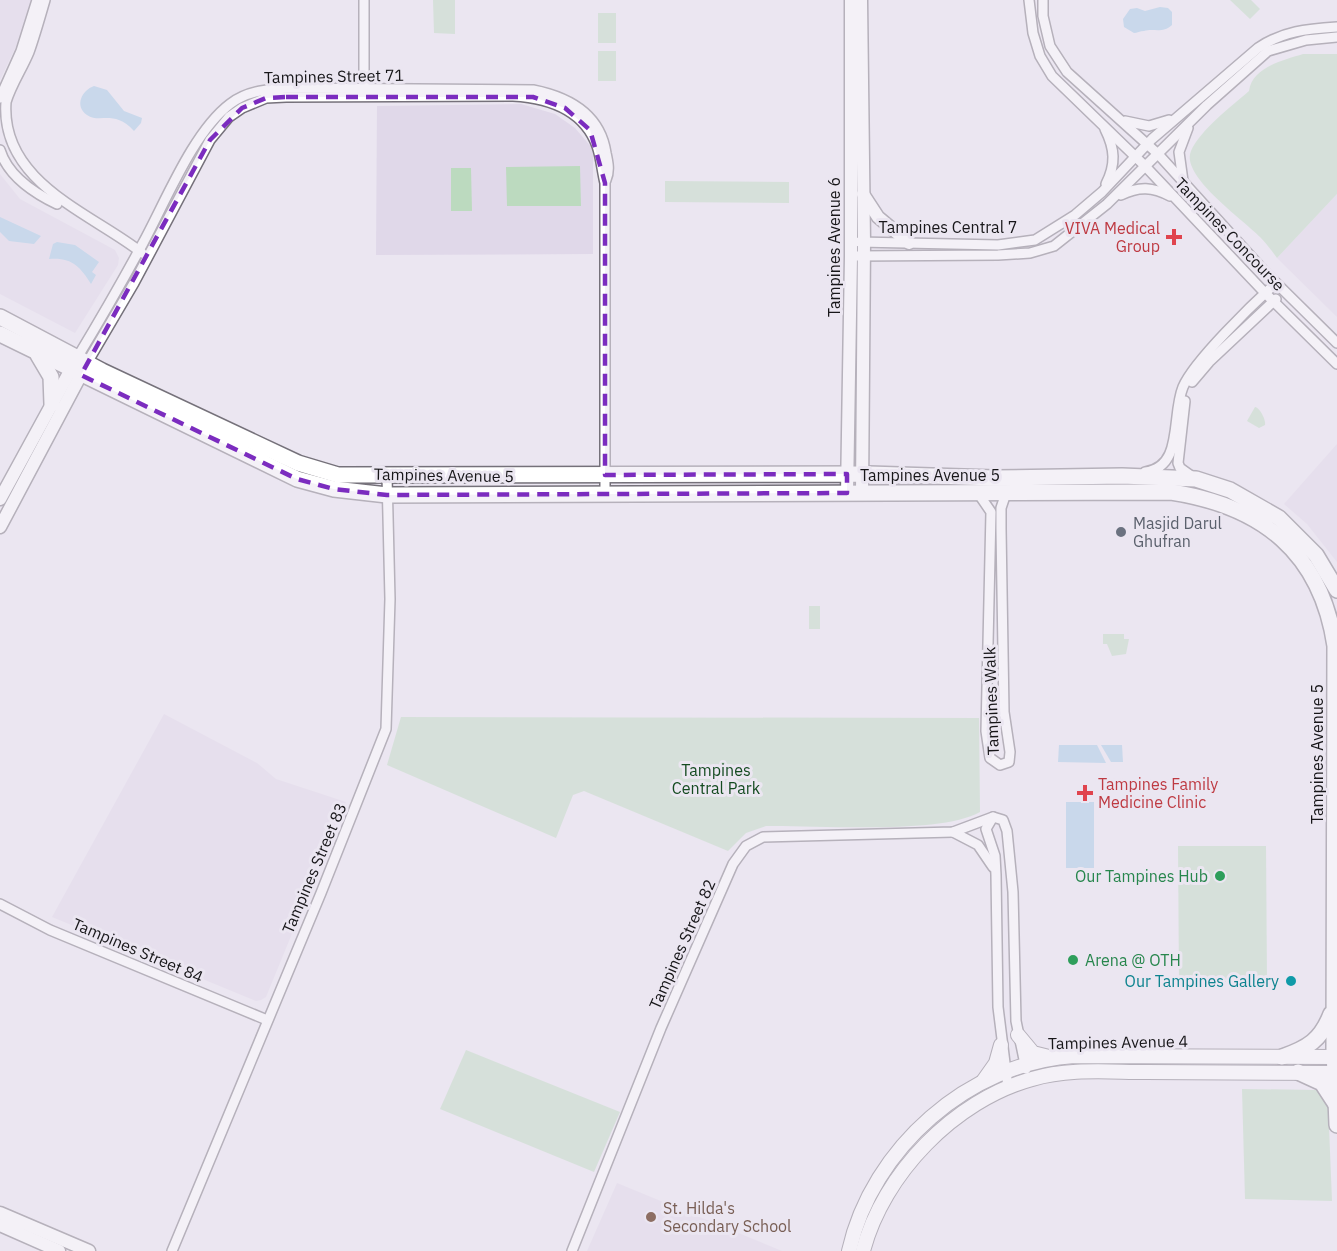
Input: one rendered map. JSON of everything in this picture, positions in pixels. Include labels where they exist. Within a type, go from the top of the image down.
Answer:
[{"type":"main road","name":"Tampines Avenue 5","points":[[0,317],[79,367],[297,479],[334,489],[387,495],[1171,492],[1224,503],[1245,513],[1270,529],[1286,543],[1309,571],[1329,616],[1335,646],[1334,1005],[1337,1125]]},
{"type":"main road","name":"Tampines Avenue 5","points":[[0,334],[38,355],[79,367],[298,463],[338,475],[854,474],[995,478],[1122,476],[1196,479],[1230,490],[1279,518],[1317,555],[1337,590]]},
{"type":"main road","points":[[38,355],[51,377],[52,404]]},
{"type":"main road","points":[[995,478],[1002,484],[1006,493]]},
{"type":"main road","points":[[1282,1057],[1314,1043],[1326,1027],[1334,1005]]},
{"type":"main road","points":[[1018,1035],[1033,1053],[1051,1058]]},
{"type":"main road","points":[[981,1083],[996,1063],[1001,1045]]},
{"type":"main road","name":"Tampines Avenue 4","points":[[849,1251],[869,1196],[902,1146],[940,1110],[981,1083],[1025,1063],[1051,1058],[1282,1057],[1336,1065]]},
{"type":"main road","name":"Tampines Avenue 4","points":[[863,1251],[881,1208],[916,1154],[936,1135],[966,1113],[1008,1088],[1029,1080],[1086,1072],[1298,1072],[1336,1065]]},
{"type":"main road","points":[[1298,1072],[1314,1078],[1324,1086],[1337,1108]]},
{"type":"street","points":[[0,98],[21,51],[38,0]]},
{"type":"street","points":[[45,0],[28,54],[7,101],[4,129],[9,152],[22,170],[39,186],[143,254]]},
{"type":"street","points":[[364,0],[364,93]]},
{"type":"street","name":"Tampines Avenue 6","points":[[851,0],[857,242],[854,493]]},
{"type":"street","name":"Tampines Avenue 6","points":[[857,242],[863,193],[861,0]]},
{"type":"street","name":"Tampines Concourse","points":[[1029,0],[1033,33],[1040,56],[1052,76],[1145,166],[1265,293],[1337,364]]},
{"type":"street","name":"Tampines Concourse","points":[[1043,0],[1043,16],[1050,46],[1067,72],[1158,154],[1276,283],[1337,343]]},
{"type":"street","name":"Tampines Central 7","points":[[857,242],[998,245],[1035,240],[1076,215],[1102,192],[1147,144],[1258,48],[1276,36],[1292,31],[1337,27]]},
{"type":"street","name":"Tampines Central 7","points":[[857,256],[1030,253],[1054,246],[1110,201],[1191,121],[1268,51],[1295,42],[1337,37]]},
{"type":"street","name":"Tampines Street 71","points":[[79,367],[210,140],[229,117],[266,98],[364,93],[513,96],[548,101],[565,108],[590,130],[597,147],[605,183],[605,494]]},
{"type":"street","name":"Tampines Central 7","points":[[1110,112],[1136,125],[1158,125],[1178,116]]},
{"type":"street","name":"Tampines Concourse","points":[[1184,183],[1179,152],[1191,121]]},
{"type":"street","name":"Tampines Concourse","points":[[1102,192],[1114,163],[1113,149],[1103,124]]},
{"type":"street","points":[[0,150],[16,176],[25,185],[56,204],[72,208]]},
{"type":"street","name":"Tampines Central 7","points":[[1110,201],[1134,188],[1161,191],[1175,199]]},
{"type":"street","points":[[863,193],[878,217],[909,243]]},
{"type":"street","points":[[1122,476],[1153,471],[1165,465],[1171,456],[1179,400],[1189,375],[1276,283]]},
{"type":"street","points":[[1196,479],[1180,468],[1178,462],[1185,401],[1189,388],[1209,362],[1285,292]]},
{"type":"street","points":[[0,498],[52,404],[79,367]]},
{"type":"street","points":[[0,526],[79,367]]},
{"type":"street","name":"Tampines Street 83","points":[[172,1251],[386,729],[390,599],[387,476]]},
{"type":"street","name":"Tampines Walk","points":[[978,493],[991,512],[986,731],[990,758],[1000,765],[1009,762],[1011,752],[1004,712],[1000,529],[1001,508],[1006,493]]},
{"type":"street","points":[[993,817],[1003,820],[1007,831],[1012,892],[1014,991],[1018,1035],[1029,1080]]},
{"type":"street","name":"Tampines Street 82","points":[[572,1251],[661,1028],[738,854],[754,840],[773,835],[953,832],[993,817]]},
{"type":"street","name":"Tampines Street 82","points":[[993,817],[986,829],[995,856],[998,1007],[1008,1088]]},
{"type":"street","name":"Tampines Street 82","points":[[953,832],[978,845],[992,863],[996,875]]},
{"type":"street","name":"Tampines Street 84","points":[[0,904],[50,930],[267,1020]]},
{"type":"street","points":[[0,1212],[57,1247]]},
{"type":"street","points":[[0,1225],[57,1247],[89,1251]]},
{"type":"highlighted area","points":[[286,97],[533,97],[565,108],[590,130],[605,183],[605,475],[847,474],[847,493],[387,495],[334,489],[297,479],[81,375],[210,140],[242,108],[266,98]]},
{"type":"shaded area","points":[[0,0],[32,0],[21,36],[0,80]]},
{"type":"shaded area","points":[[521,104],[555,114],[575,128],[593,149],[593,254],[376,255],[377,106]]},
{"type":"shaded area","points":[[0,174],[20,199],[115,250],[119,258],[118,265],[75,333],[0,294]]},
{"type":"shaded area","points":[[1337,194],[1337,317],[1277,258]]},
{"type":"shaded area","points":[[1337,444],[1337,562],[1307,524],[1284,504]]},
{"type":"shaded area","points":[[164,714],[257,763],[276,779],[346,802],[266,997],[261,1000],[256,1001],[52,917]]},
{"type":"shaded area","name":"St. Hilda's Secondary School","points":[[617,1183],[782,1251],[587,1251]]},
{"type":"green space","points":[[433,0],[455,0],[455,34],[434,33]]},
{"type":"green space","points":[[1230,0],[1251,0],[1260,9],[1250,19]]},
{"type":"green space","points":[[598,13],[616,13],[616,43],[598,43]]},
{"type":"green space","points":[[598,51],[616,51],[616,81],[598,81]]},
{"type":"green space","points":[[1303,54],[1337,54],[1337,194],[1277,258],[1260,237],[1204,185],[1190,161],[1191,151],[1201,135],[1249,91],[1251,83],[1262,70]]},
{"type":"green space","points":[[580,166],[581,206],[507,206],[506,167]]},
{"type":"green space","points":[[451,168],[471,168],[472,211],[451,211]]},
{"type":"green space","points":[[665,181],[789,182],[789,203],[665,202]]},
{"type":"green space","points":[[1255,407],[1264,417],[1265,425],[1259,428],[1247,421]]},
{"type":"green space","points":[[809,606],[820,606],[820,629],[809,629]]},
{"type":"green space","points":[[1103,634],[1124,634],[1124,639],[1129,639],[1126,654],[1112,656],[1107,644],[1103,644]]},
{"type":"green space","name":"Tampines Central Park","points":[[401,717],[979,718],[980,812],[937,824],[908,826],[766,826],[746,833],[728,851],[584,791],[573,795],[556,838],[387,765]]},
{"type":"green space","points":[[1178,846],[1266,846],[1267,982],[1179,982]]},
{"type":"green space","points":[[466,1050],[620,1112],[594,1172],[440,1109]]},
{"type":"green space","points":[[1242,1089],[1318,1090],[1328,1102],[1332,1201],[1245,1199]]},
{"type":"water","points":[[1160,7],[1168,8],[1172,12],[1172,25],[1168,28],[1134,33],[1124,27],[1123,19],[1130,9],[1137,8],[1145,11]]},
{"type":"water","points":[[94,86],[107,90],[124,111],[142,118],[134,131],[120,120],[92,117],[83,111],[81,99],[86,91]]},
{"type":"water","points":[[0,217],[41,236],[34,244],[9,241],[0,232]]},
{"type":"water","points":[[57,242],[75,245],[99,262],[92,272],[96,275],[91,284],[83,272],[69,261],[49,259],[53,244]]},
{"type":"water","points":[[1059,745],[1097,745],[1106,763],[1058,762]]},
{"type":"water","points":[[1101,745],[1122,745],[1123,762],[1111,762]]},
{"type":"water","points":[[1066,802],[1094,802],[1094,868],[1066,868]]},
{"type":"place","name":"VIVA Medical Group","points":[[1174,237]]},
{"type":"place","name":"Masjid Darul Ghufran","points":[[1121,532]]},
{"type":"place","name":"Tampines Family Medicine Clinic","points":[[1085,793]]},
{"type":"place","name":"Our Tampines Hub","points":[[1220,876]]},
{"type":"place","name":"Arena @ OTH","points":[[1073,960]]},
{"type":"place","name":"Our Tampines Gallery","points":[[1291,981]]},
{"type":"place","name":"St. Hilda's Secondary School","points":[[651,1217]]}]
